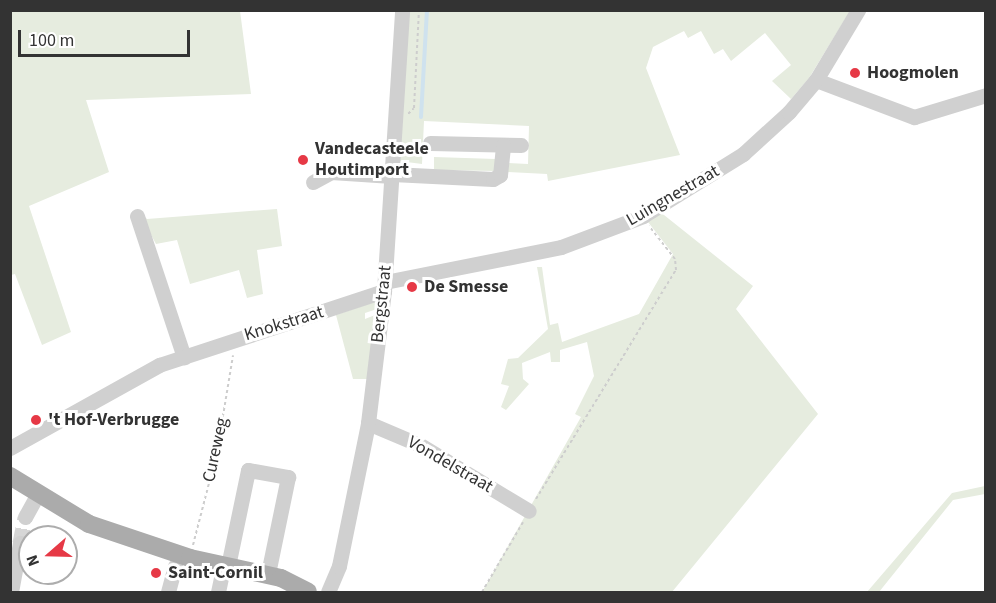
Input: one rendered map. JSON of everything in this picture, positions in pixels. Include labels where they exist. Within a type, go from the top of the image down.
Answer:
[{"type":"main road","points":[[10,476],[89,524],[178,571],[222,579],[275,582],[308,592]]},
{"type":"street","name":"Bergstraat","points":[[328,592],[339,566],[368,423],[385,287],[402,10]]},
{"type":"street","name":"Luingnestraat","points":[[385,287],[561,247],[643,216],[743,154],[789,112],[816,80],[858,10]]},
{"type":"street","points":[[816,80],[914,117],[986,95]]},
{"type":"street","points":[[430,143],[521,146]]},
{"type":"street","points":[[313,183],[332,172],[493,179],[500,175],[503,145]]},
{"type":"street","points":[[137,216],[184,357]]},
{"type":"street","name":"Knokstraat","points":[[10,448],[159,365],[385,287]]},
{"type":"street","name":"Vondelstraat","points":[[368,423],[420,445],[530,511]]},
{"type":"street","points":[[222,579],[248,470],[288,477],[275,582]]},
{"type":"street","points":[[25,517],[38,494]]},
{"type":"street","points":[[12,592],[18,555]]},
{"type":"street","points":[[168,592],[178,571]]},
{"type":"path","points":[[395,127],[414,108],[419,10]]},
{"type":"path","points":[[482,592],[597,393],[642,329],[676,270],[675,259],[643,216]]},
{"type":"path","name":"Cureweg","points":[[178,571],[218,452],[233,340]]},
{"type":"shaded area","points":[[10,11],[240,11],[251,94],[86,100],[109,172],[29,206],[71,332],[42,345],[15,274],[11,275]]},
{"type":"shaded area","points":[[409,11],[850,11],[809,78],[791,99],[772,81],[791,65],[765,33],[731,61],[723,49],[714,54],[701,31],[688,38],[684,31],[653,47],[646,68],[680,155],[548,181],[547,174],[507,172],[507,163],[528,164],[529,126],[424,121],[422,164],[399,161]]},
{"type":"shaded area","points":[[434,157],[496,159],[496,171],[434,170]]},
{"type":"shaded area","points":[[277,209],[282,246],[257,250],[263,294],[247,298],[239,270],[190,284],[177,240],[156,244],[138,211],[147,219]]},
{"type":"shaded area","points":[[659,211],[753,286],[736,309],[818,414],[672,592],[482,592],[581,417],[575,414],[594,376],[587,342],[560,350],[560,362],[551,362],[550,352],[522,363],[523,379],[529,384],[506,410],[501,407],[509,386],[501,384],[508,359],[518,358],[548,329],[537,267],[542,267],[550,325],[558,323],[562,342],[639,314],[673,254],[648,222]]},
{"type":"shaded area","points":[[377,301],[377,309],[365,313],[365,319],[375,315],[368,379],[353,379],[336,315]]},
{"type":"shaded area","points":[[985,486],[985,494],[953,500],[879,592],[867,592],[952,493]]},
{"type":"waterway","points":[[421,117],[427,10]]},
{"type":"tunnel","points":[[23,525],[25,517]]},
{"type":"place","name":"Hoogmolen","points":[[855,73]]},
{"type":"place","name":"Vandecasteele Houtimport","points":[[303,160]]},
{"type":"place","name":"De Smesse","points":[[412,287]]},
{"type":"place","name":"'t Hof-Verbrugge","points":[[36,420]]},
{"type":"place","name":"Saint-Cornil","points":[[156,573]]}]
